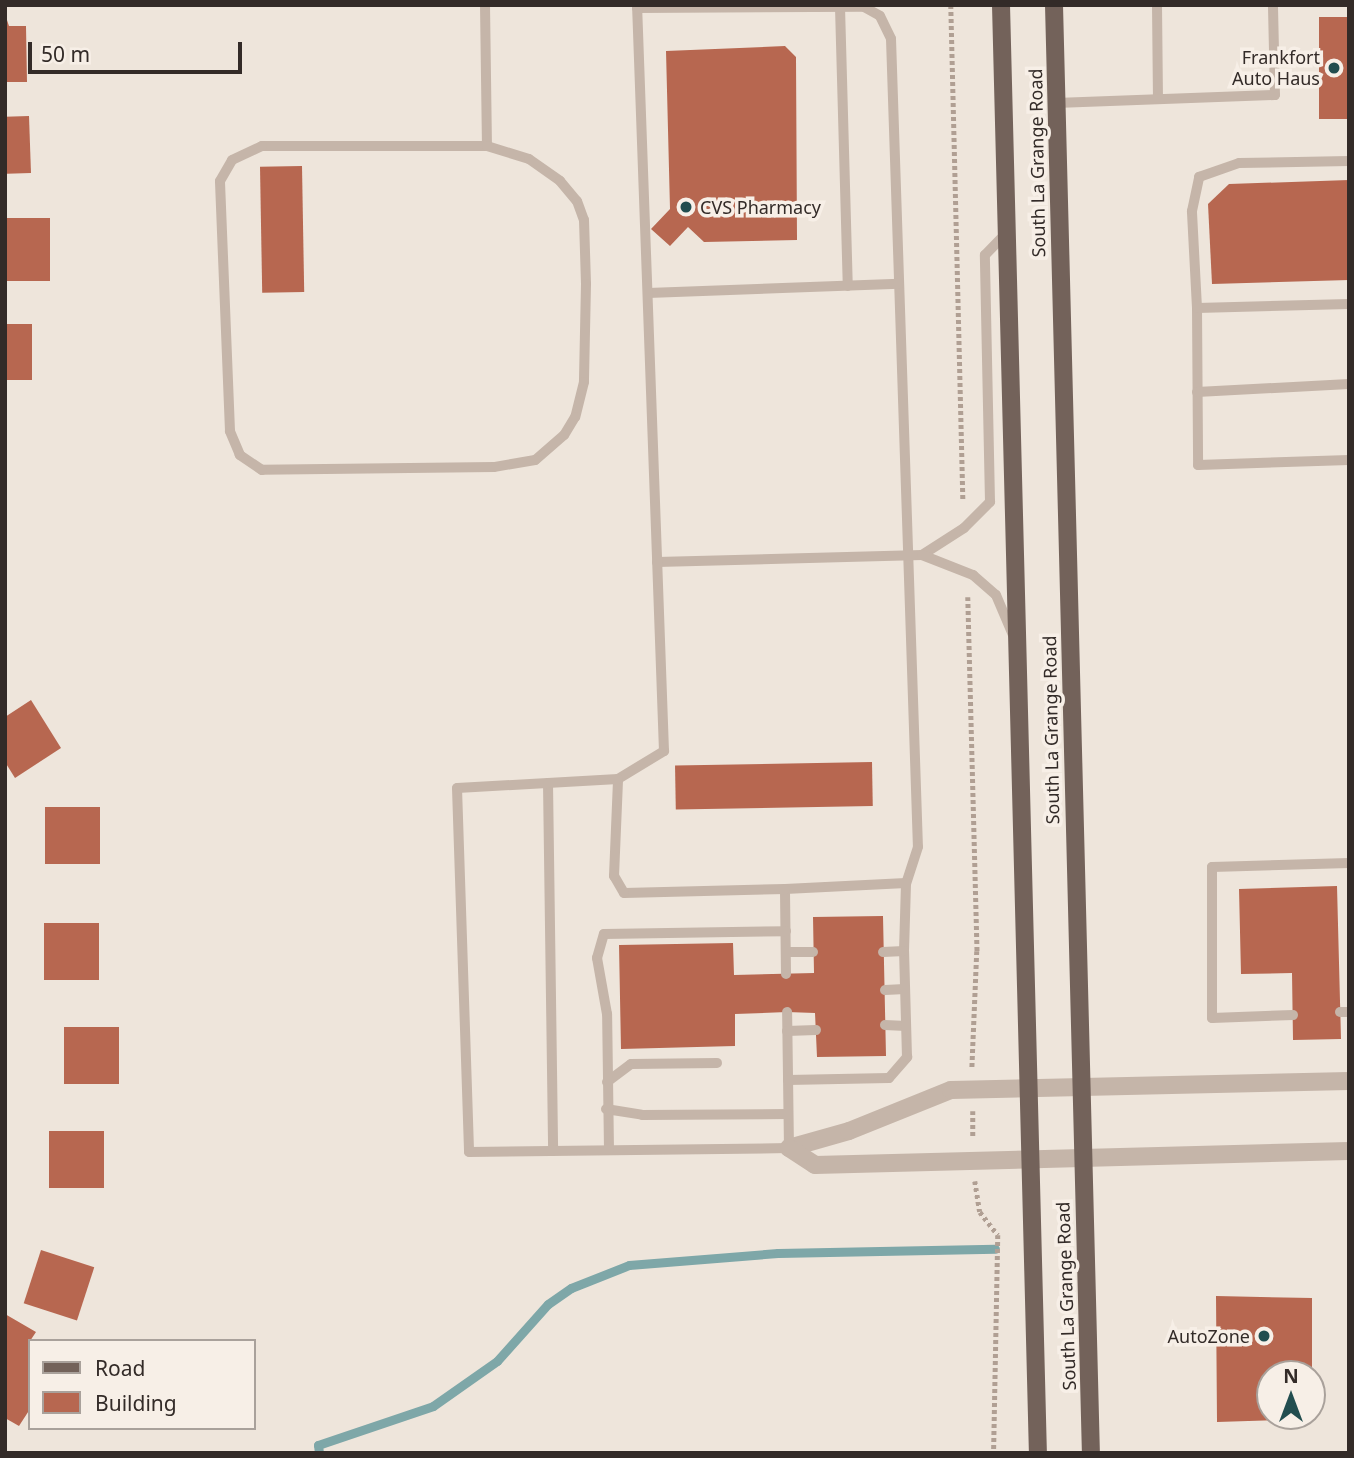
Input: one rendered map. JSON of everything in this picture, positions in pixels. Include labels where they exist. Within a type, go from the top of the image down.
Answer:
[{"type":"main road","name":"South La Grange Road","points":[[1001,5],[1038,1453]]},
{"type":"main road","name":"South La Grange Road","points":[[1054,5],[1091,1453]]},
{"type":"street","points":[[789,1148],[849,1131],[911,1103],[951,1090],[1349,1081]]},
{"type":"street","points":[[789,1148],[815,1165],[1349,1151]]},
{"type":"lane","points":[[485,5],[487,146]]},
{"type":"lane","points":[[1157,5],[1158,98]]},
{"type":"lane","points":[[1056,103],[1275,96],[1273,5]]},
{"type":"lane","points":[[787,1012],[788,1031],[788,1080],[788,1114],[789,1148],[469,1152],[457,788],[618,779],[664,751],[637,7],[864,7],[880,16],[891,39],[907,555],[919,803],[918,847],[906,883],[904,951],[907,1057],[889,1078],[788,1080]]},
{"type":"lane","points":[[840,7],[848,286]]},
{"type":"lane","points":[[262,146],[487,146],[529,159],[560,180],[577,201],[584,220],[584,382],[576,417],[564,435],[535,460],[494,467],[262,470],[240,456],[230,431],[220,180],[232,160],[262,146]]},
{"type":"lane","points":[[1349,161],[1239,163],[1199,177],[1192,211],[1197,308],[1198,465],[1349,460]]},
{"type":"lane","points":[[922,555],[964,528],[990,502],[985,255],[1006,233]]},
{"type":"lane","points":[[648,293],[899,284]]},
{"type":"lane","points":[[1197,308],[1349,304]]},
{"type":"lane","points":[[1198,392],[1349,384]]},
{"type":"lane","points":[[657,562],[922,555],[967,572],[996,595],[1017,644]]},
{"type":"lane","points":[[618,779],[614,876],[624,893],[906,883]]},
{"type":"lane","points":[[548,783],[554,1151]]},
{"type":"lane","points":[[1293,1015],[1212,1018],[1212,867],[1349,863]]},
{"type":"lane","points":[[785,889],[786,974]]},
{"type":"lane","points":[[609,1150],[606,1109],[607,1014],[597,958],[604,934],[786,931]]},
{"type":"lane","points":[[883,953],[904,951]]},
{"type":"lane","points":[[786,952],[813,953]]},
{"type":"lane","points":[[885,990],[905,989]]},
{"type":"lane","points":[[886,1025],[906,1026]]},
{"type":"lane","points":[[788,1031],[816,1030]]},
{"type":"lane","points":[[607,1082],[631,1064],[717,1062]]},
{"type":"lane","points":[[606,1109],[642,1115],[788,1114]]},
{"type":"path","points":[[951,5],[964,528]]},
{"type":"path","points":[[967,572],[977,951],[972,1090],[974,1160],[980,1212],[998,1236],[994,1453]]},
{"type":"building","points":[[5,14],[9,26],[26,26],[27,82],[5,82]]},
{"type":"building","name":"Frankfort Auto Haus","points":[[1319,17],[1349,17],[1349,119],[1319,119]]},
{"type":"building","name":"CVS Pharmacy","points":[[785,46],[796,57],[797,240],[704,242],[688,227],[670,246],[651,229],[670,209],[666,51]]},
{"type":"building","points":[[29,116],[31,173],[7,174],[5,117]]},
{"type":"building","points":[[302,166],[304,292],[262,293],[260,167]]},
{"type":"building","points":[[1349,180],[1349,280],[1212,284],[1208,204],[1229,184]]},
{"type":"building","points":[[5,218],[50,218],[50,281],[5,281]]},
{"type":"building","points":[[5,324],[32,324],[32,380],[5,380]]},
{"type":"building","points":[[31,700],[61,748],[15,778],[5,762],[5,717]]},
{"type":"building","points":[[872,762],[873,806],[676,809],[675,765]]},
{"type":"building","points":[[45,807],[100,807],[100,864],[45,864]]},
{"type":"building","points":[[1337,886],[1341,1039],[1293,1040],[1292,973],[1241,974],[1239,889]]},
{"type":"building","points":[[883,916],[886,1056],[817,1057],[815,1013],[787,1012],[735,1014],[735,1046],[621,1049],[619,945],[733,943],[734,975],[814,973],[813,917]]},
{"type":"building","points":[[44,923],[99,923],[99,980],[44,980]]},
{"type":"building","points":[[64,1027],[119,1027],[119,1084],[64,1084]]},
{"type":"building","points":[[49,1131],[104,1131],[104,1188],[49,1188]]},
{"type":"building","points":[[41,1250],[94,1267],[77,1321],[24,1303]]},
{"type":"building","name":"AutoZone","points":[[1216,1296],[1312,1298],[1312,1360],[1256,1360],[1256,1421],[1217,1422]]},
{"type":"building","points":[[5,1314],[36,1332],[31,1339],[28,1339],[28,1412],[19,1426],[5,1418]]},
{"type":"waterway","points":[[319,1453],[318,1445],[433,1406],[497,1361],[548,1304],[571,1288],[629,1265],[778,1253],[995,1249]]},
{"type":"place","name":"Frankfort Auto Haus","points":[[1334,68]]},
{"type":"place","name":"CVS Pharmacy","points":[[686,207]]},
{"type":"place","name":"AutoZone","points":[[1264,1336]]}]
